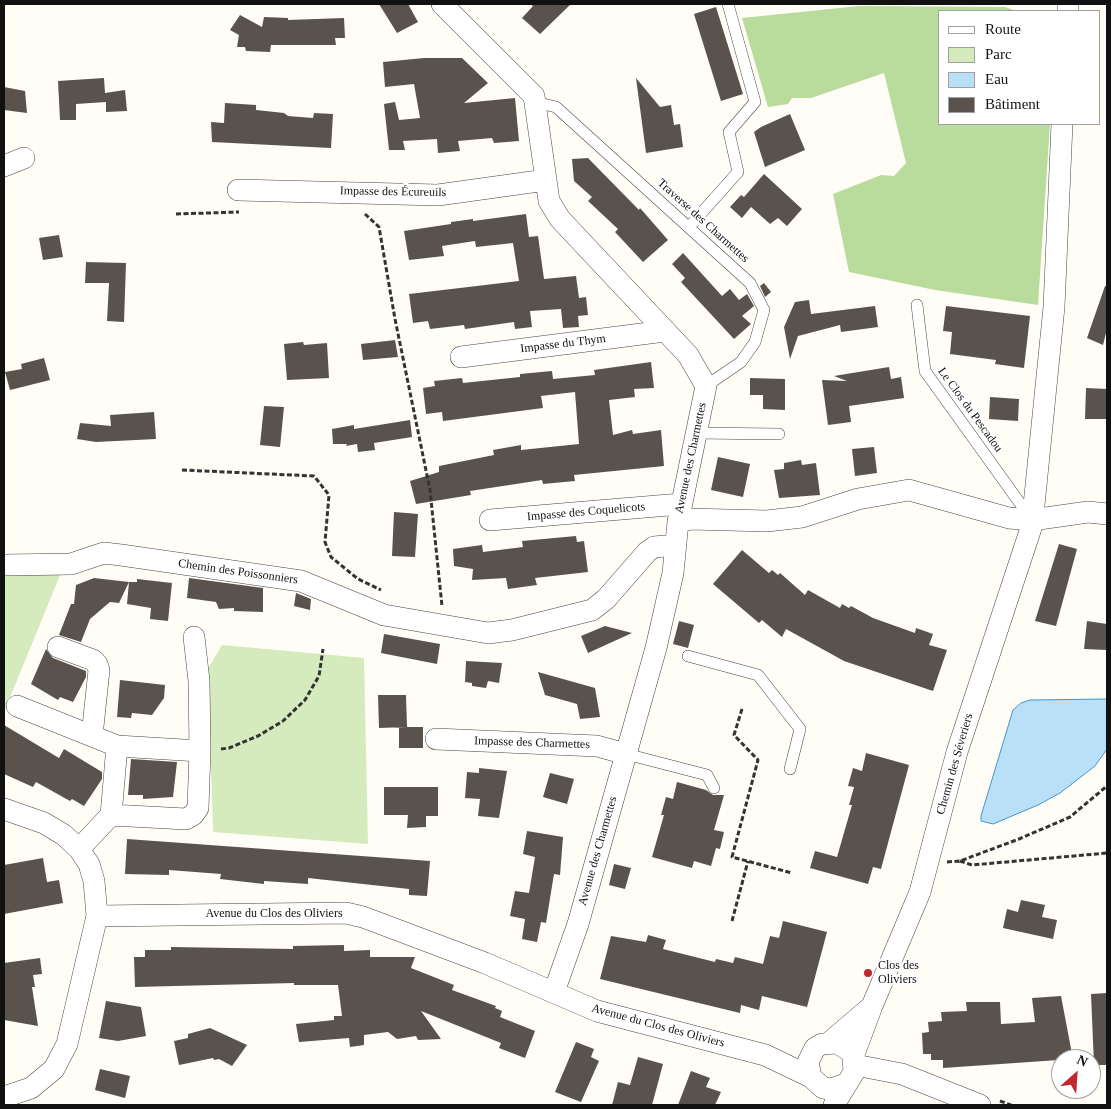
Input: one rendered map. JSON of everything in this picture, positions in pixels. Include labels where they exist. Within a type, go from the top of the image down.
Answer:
[{"type":"street","name":"Avenue des Charmettes","points":[[443,4],[525,86],[535,102],[549,201],[560,219],[688,355],[706,386],[680,513],[673,573],[656,648],[578,924],[554,992]]},
{"type":"street","name":"Chemin des Séveriers","points":[[834,1105],[851,1079],[854,1061],[872,1006],[920,892],[957,752],[1032,525],[1054,307],[1062,125]]},
{"type":"street","points":[[4,166],[24,158]]},
{"type":"street","name":"Impasse des Écureuils","points":[[238,190],[438,195],[546,180]]},
{"type":"street","name":"Impasse du Thym","points":[[461,357],[664,331]]},
{"type":"street","points":[[680,513],[690,519],[767,520],[802,517],[858,499],[909,490],[1009,518],[1032,520],[1088,512],[1107,514]]},
{"type":"street","name":"Impasse des Coquelicots","points":[[490,520],[680,513]]},
{"type":"street","name":"Chemin des Poissonniers","points":[[4,565],[72,564],[104,553],[140,557],[301,581],[384,615],[488,634],[592,610],[606,599],[647,552],[654,547],[676,545]]},
{"type":"street","points":[[111,815],[186,818],[193,815],[198,808],[200,751],[199,681],[194,637]]},
{"type":"street","points":[[58,646],[93,660],[97,664],[99,670],[92,736]]},
{"type":"street","points":[[17,706],[117,746],[200,751]]},
{"type":"street","name":"Impasse des Charmettes","points":[[436,739],[597,746],[626,754]]},
{"type":"street","points":[[79,849],[111,815],[117,746]]},
{"type":"street","points":[[4,809],[44,823],[64,835],[79,849],[89,864],[94,881],[97,916],[67,1044],[54,1070],[31,1088],[4,1097]]},
{"type":"street","name":"Avenue du Clos des Oliviers","points":[[97,916],[346,913],[377,921],[597,1011],[765,1055],[813,1080]]},
{"type":"street","name":"Chemin des Séveriers","points":[[822,1045],[872,1006]]},
{"type":"street","points":[[817,1105],[808,1062],[822,1045],[844,1046],[854,1061],[902,1074],[980,1105]]},
{"type":"street","name":"Avenue du Clos des Oliviers","points":[[765,1055],[822,1045]]},
{"type":"street","points":[[813,1080],[831,1089],[846,1084]]},
{"type":"lane","points":[[688,227],[738,172],[729,132],[755,102],[728,4]]},
{"type":"lane","name":"Traverse des Charmettes","points":[[535,102],[556,107],[750,283],[764,310],[756,342],[741,362],[706,386]]},
{"type":"lane","name":"Le Clos du Pescadou","points":[[917,305],[925,371],[1032,520]]},
{"type":"lane","points":[[696,433],[779,434]]},
{"type":"lane","points":[[688,656],[758,675],[800,729],[790,769]]},
{"type":"lane","points":[[626,754],[707,775],[714,788]]},
{"type":"path","points":[[176,214],[244,212]]},
{"type":"path","points":[[357,212],[365,213],[379,227],[395,319],[430,490],[445,626]]},
{"type":"path","points":[[182,470],[314,476],[329,495],[325,542],[330,557],[358,579],[388,592]]},
{"type":"path","points":[[200,751],[229,748],[258,736],[283,721],[305,700],[319,676],[323,649]]},
{"type":"path","points":[[742,709],[734,735],[758,760],[732,856],[792,873]]},
{"type":"path","points":[[928,864],[960,860],[1019,839],[1070,817],[1107,786]]},
{"type":"path","points":[[960,860],[972,866],[1107,853]]},
{"type":"path","points":[[732,921],[748,861]]},
{"type":"green space","points":[[859,6],[1005,7],[1014,10],[938,10],[938,125],[1050,125],[1038,305],[935,290],[849,272],[833,194],[881,175],[894,176],[906,163],[884,73],[811,98],[792,98],[788,104],[768,107],[742,18]]},
{"type":"green space","points":[[63,568],[4,712],[4,569]]},
{"type":"green space","points":[[222,645],[364,658],[368,844],[213,832],[208,669]]},
{"type":"water","points":[[1107,699],[1107,749],[1095,766],[1060,793],[1038,805],[993,824],[981,821],[1013,710],[1021,703],[1030,700]]},
{"type":"building","points":[[379,4],[408,4],[418,22],[397,33]]},
{"type":"building","points":[[530,4],[571,4],[540,34],[522,18],[533,6]]},
{"type":"building","points":[[716,7],[743,94],[721,101],[694,14]]},
{"type":"building","points":[[240,15],[262,27],[264,17],[288,18],[288,20],[344,18],[345,38],[335,38],[336,45],[271,45],[270,52],[246,51],[245,47],[237,47],[239,35],[230,30]]},
{"type":"building","points":[[424,58],[462,58],[488,83],[464,103],[515,98],[519,141],[494,143],[492,138],[458,141],[460,151],[438,153],[437,139],[403,141],[405,150],[389,150],[384,104],[395,102],[399,120],[420,118],[414,84],[385,87],[383,62]]},
{"type":"building","points":[[104,78],[105,93],[125,90],[127,111],[106,112],[106,102],[76,104],[76,120],[60,120],[58,81]]},
{"type":"building","points":[[636,78],[660,107],[671,105],[674,125],[680,124],[683,147],[646,153]]},
{"type":"building","points":[[4,87],[25,91],[27,113],[4,110]]},
{"type":"building","points":[[225,103],[256,105],[256,110],[284,113],[288,116],[313,118],[314,113],[333,114],[331,148],[212,142],[211,122],[224,123]]},
{"type":"building","points":[[790,114],[805,150],[765,167],[754,132]]},
{"type":"building","points":[[588,158],[639,210],[640,208],[668,240],[643,262],[615,232],[618,229],[588,201],[592,197],[574,181],[572,159]]},
{"type":"building","points":[[764,174],[802,209],[787,226],[778,218],[770,224],[751,207],[742,218],[730,207],[741,195],[744,197]]},
{"type":"building","points":[[526,214],[529,237],[538,236],[544,279],[576,276],[579,298],[586,297],[588,315],[578,316],[579,327],[563,328],[561,309],[530,311],[532,327],[515,329],[514,322],[465,329],[464,325],[430,329],[428,321],[413,323],[409,294],[519,281],[513,243],[476,247],[475,241],[442,246],[444,256],[409,260],[404,231],[451,224],[451,222]]},
{"type":"building","points":[[59,235],[63,257],[43,260],[39,238]]},
{"type":"building","points":[[683,253],[722,296],[730,289],[739,300],[747,294],[754,306],[742,316],[751,324],[734,339],[681,282],[685,278],[672,264]]},
{"type":"building","points":[[86,262],[126,263],[124,322],[107,321],[109,283],[85,283]]},
{"type":"building","points":[[764,283],[771,292],[765,297],[760,286]]},
{"type":"building","points":[[1105,286],[1107,286],[1107,329],[1103,345],[1087,338]]},
{"type":"building","points":[[809,300],[811,314],[875,306],[878,327],[841,332],[840,325],[798,336],[790,359],[784,327],[795,302]]},
{"type":"building","points":[[946,306],[1030,316],[1024,368],[995,364],[996,360],[950,354],[952,332],[943,331]]},
{"type":"building","points":[[395,340],[398,357],[363,360],[361,344]]},
{"type":"building","points":[[303,342],[304,345],[327,343],[329,378],[287,380],[284,344]]},
{"type":"building","points":[[44,358],[50,380],[10,390],[5,372],[22,369],[21,364]]},
{"type":"building","points":[[651,362],[654,388],[634,389],[635,397],[609,400],[613,435],[632,430],[633,434],[661,430],[664,466],[574,475],[575,481],[543,484],[542,480],[470,491],[471,495],[416,504],[410,481],[439,472],[439,466],[494,455],[493,450],[521,445],[521,450],[579,444],[575,392],[541,396],[543,408],[443,421],[442,412],[426,414],[423,388],[435,386],[434,381],[462,378],[463,383],[520,377],[520,374],[552,371],[553,379],[595,375],[594,370]]},
{"type":"building","points":[[889,367],[891,379],[901,377],[904,398],[849,406],[851,422],[828,425],[822,380],[847,381],[834,376]]},
{"type":"building","points":[[750,378],[785,379],[785,410],[763,409],[763,395],[750,395]]},
{"type":"building","points":[[1086,388],[1107,389],[1107,419],[1085,419]]},
{"type":"building","points":[[990,397],[1019,399],[1018,421],[989,419]]},
{"type":"building","points":[[264,406],[284,407],[280,447],[260,445]]},
{"type":"building","points":[[154,412],[156,439],[96,442],[77,439],[80,423],[111,426],[110,415]]},
{"type":"building","points":[[410,420],[412,437],[374,443],[375,450],[358,452],[357,444],[346,446],[347,444],[333,444],[332,429],[354,425],[354,429]]},
{"type":"building","points":[[874,447],[877,473],[855,476],[852,449]]},
{"type":"building","points":[[718,457],[750,464],[743,497],[711,490]]},
{"type":"building","points":[[801,460],[802,465],[816,463],[820,495],[779,498],[774,470],[784,469],[784,463]]},
{"type":"building","points":[[394,512],[418,514],[415,557],[392,556]]},
{"type":"building","points":[[576,536],[577,542],[584,541],[588,572],[535,578],[537,585],[508,589],[506,578],[472,580],[473,569],[454,566],[453,549],[482,545],[483,552],[523,547],[522,541]]},
{"type":"building","points":[[1059,544],[1077,549],[1056,626],[1035,621]]},
{"type":"building","points":[[742,550],[769,573],[772,570],[778,575],[780,573],[805,595],[808,590],[840,608],[842,604],[849,608],[851,606],[873,618],[915,633],[916,628],[933,634],[929,645],[947,650],[933,691],[844,661],[786,629],[782,637],[762,620],[759,623],[713,584]]},
{"type":"building","points":[[94,578],[129,582],[119,603],[110,602],[90,619],[81,642],[59,635],[71,604],[74,604],[76,585]]},
{"type":"building","points":[[189,578],[263,588],[263,612],[234,611],[234,608],[219,609],[216,602],[187,598]]},
{"type":"building","points":[[137,579],[172,583],[168,621],[150,619],[151,608],[127,604],[129,582],[137,582]]},
{"type":"building","points":[[296,593],[311,599],[310,610],[294,606]]},
{"type":"building","points":[[679,621],[694,625],[688,648],[673,644]]},
{"type":"building","points":[[1087,621],[1107,624],[1107,650],[1084,649]]},
{"type":"building","points":[[605,626],[632,633],[588,653],[581,636]]},
{"type":"building","points":[[384,634],[440,644],[437,664],[381,653]]},
{"type":"building","points":[[46,649],[53,658],[86,671],[86,677],[73,702],[60,697],[58,700],[31,684]]},
{"type":"building","points":[[466,661],[502,663],[499,683],[488,681],[486,688],[472,686],[472,683],[465,682]]},
{"type":"building","points":[[538,672],[595,688],[600,717],[580,719],[577,704],[545,695]]},
{"type":"building","points":[[120,680],[165,685],[164,698],[152,715],[132,713],[131,718],[117,717]]},
{"type":"building","points":[[378,695],[406,695],[407,727],[379,728]]},
{"type":"building","points":[[4,725],[59,758],[64,749],[102,772],[102,779],[84,806],[72,799],[70,801],[36,782],[33,787],[4,774]]},
{"type":"building","points":[[399,727],[423,727],[423,748],[399,748]]},
{"type":"building","points":[[866,753],[909,765],[881,869],[873,867],[868,884],[810,868],[815,851],[837,857],[852,805],[849,805],[854,787],[848,786],[853,768],[862,771]]},
{"type":"building","points":[[131,759],[177,762],[173,797],[143,799],[143,795],[128,795]]},
{"type":"building","points":[[479,768],[507,771],[499,818],[478,816],[480,799],[465,798],[467,772],[479,773]]},
{"type":"building","points":[[550,773],[574,779],[567,804],[543,797]]},
{"type":"building","points":[[677,782],[706,790],[713,795],[724,795],[714,830],[724,832],[720,849],[716,848],[711,866],[694,861],[692,868],[652,857],[664,815],[661,815],[666,797],[673,799]]},
{"type":"building","points":[[384,787],[438,787],[438,816],[426,816],[426,827],[407,828],[408,815],[384,815]]},
{"type":"building","points":[[527,831],[563,837],[560,875],[554,874],[546,923],[541,922],[537,942],[522,939],[525,919],[510,916],[515,891],[529,893],[535,857],[523,854]]},
{"type":"building","points":[[127,839],[430,861],[427,896],[409,895],[409,889],[308,878],[308,884],[264,881],[264,884],[220,879],[221,874],[169,870],[169,875],[125,874]]},
{"type":"building","points":[[43,858],[47,882],[59,880],[63,903],[4,914],[4,865]]},
{"type":"building","points":[[614,864],[631,868],[625,889],[609,885]]},
{"type":"building","points":[[1021,900],[1045,905],[1042,917],[1057,920],[1053,939],[1003,928],[1007,909],[1018,912]]},
{"type":"building","points":[[783,921],[827,932],[807,1007],[762,996],[759,1010],[741,1005],[740,1013],[600,979],[611,936],[646,942],[648,935],[666,940],[663,949],[715,962],[716,959],[733,963],[735,957],[763,964],[770,936],[779,938]]},
{"type":"building","points":[[344,945],[344,951],[370,950],[370,957],[415,957],[411,968],[454,985],[452,990],[496,1006],[495,1008],[502,1011],[500,1017],[535,1031],[525,1058],[499,1048],[501,1043],[421,1011],[441,1039],[418,1040],[416,1036],[397,1039],[388,1032],[364,1035],[364,1045],[350,1047],[349,1038],[299,1042],[296,1024],[334,1020],[334,1016],[342,1016],[338,985],[294,985],[294,983],[135,987],[134,957],[145,957],[145,950],[171,950],[171,947],[293,949],[293,946]]},
{"type":"building","points":[[40,958],[42,974],[33,975],[35,987],[32,987],[38,1026],[4,1020],[4,963]]},
{"type":"building","points":[[1107,993],[1107,1065],[1101,1065],[1101,1049],[1093,1049],[1091,994]]},
{"type":"building","points":[[1061,996],[1071,1049],[1051,1049],[1051,1061],[943,1068],[943,1060],[931,1060],[931,1054],[923,1054],[922,1033],[929,1032],[928,1022],[942,1021],[941,1012],[967,1011],[966,1002],[1000,1002],[1001,1024],[1035,1022],[1032,998]]},
{"type":"building","points":[[106,1001],[141,1007],[146,1036],[118,1041],[99,1038]]},
{"type":"building","points":[[210,1028],[247,1045],[232,1066],[213,1058],[179,1065],[174,1041],[188,1038],[188,1034]]},
{"type":"building","points":[[576,1042],[594,1049],[591,1057],[599,1061],[581,1102],[555,1092]]},
{"type":"building","points":[[638,1057],[663,1064],[652,1105],[612,1105],[618,1082],[630,1085]]},
{"type":"building","points":[[100,1069],[130,1076],[125,1098],[95,1090]]},
{"type":"building","points":[[691,1071],[710,1078],[706,1087],[721,1092],[715,1105],[678,1105]]},
{"type":"place","name":"Clos des Oliviers","points":[[868,973]]}]
